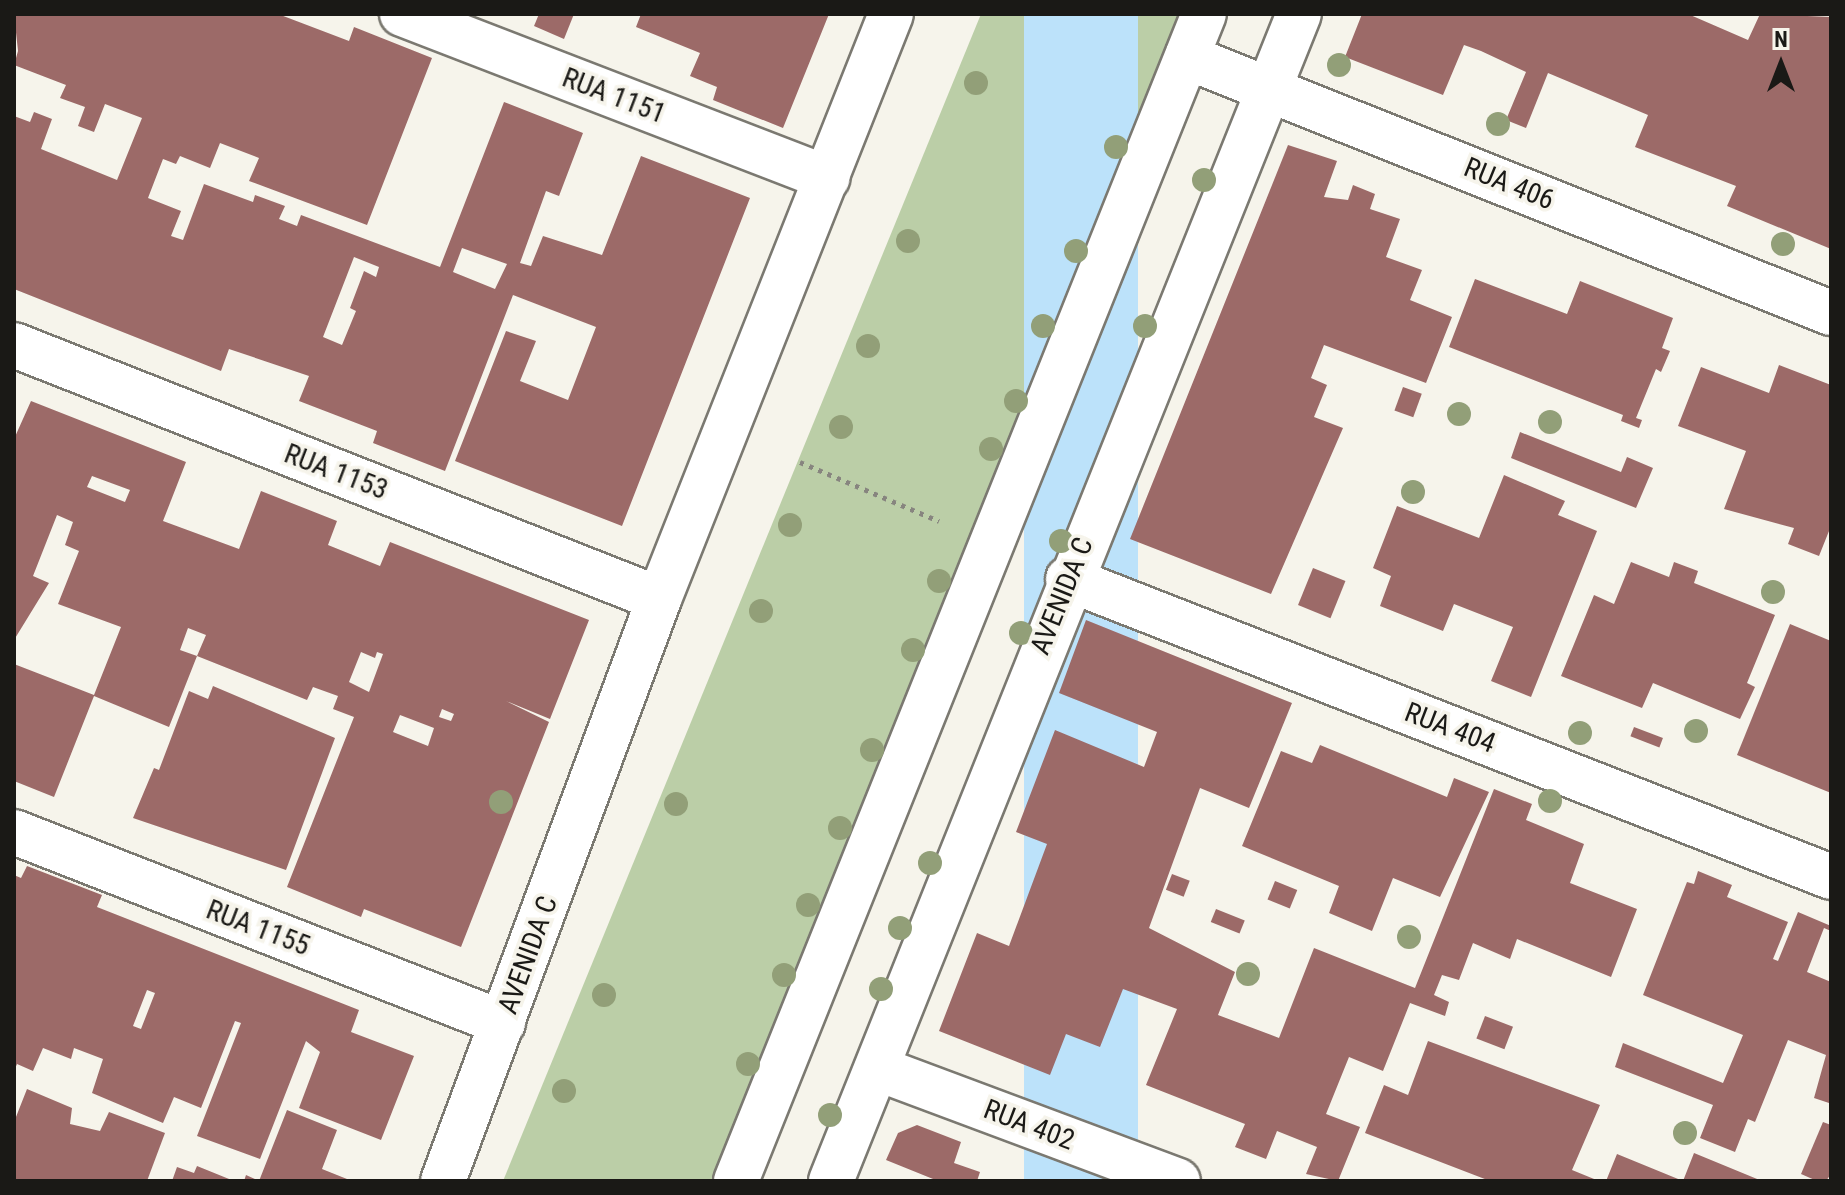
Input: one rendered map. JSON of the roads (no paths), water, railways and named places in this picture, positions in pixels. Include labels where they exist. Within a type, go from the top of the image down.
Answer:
[{"type":"street","name":"RUA 1151","points":[[402,14],[827,178]]},
{"type":"street","name":"AVENIDA C","points":[[443,1181],[659,599],[891,14]]},
{"type":"street","points":[[736,1181],[1204,14]]},
{"type":"street","name":"AVENIDA C","points":[[831,1181],[879,1069],[1068,579],[1299,14]]},
{"type":"street","name":"RUA 406","points":[[1187,57],[1831,313]]},
{"type":"street","name":"RUA 1153","points":[[14,345],[659,599]]},
{"type":"street","name":"RUA 404","points":[[1068,579],[1831,877]]},
{"type":"street","name":"RUA 1155","points":[[14,832],[503,1023]]},
{"type":"street","name":"RUA 402","points":[[879,1069],[1178,1181]]},
{"type":"water","points":[[1024,14],[1138,14],[1138,1181],[1024,1181]]}]
